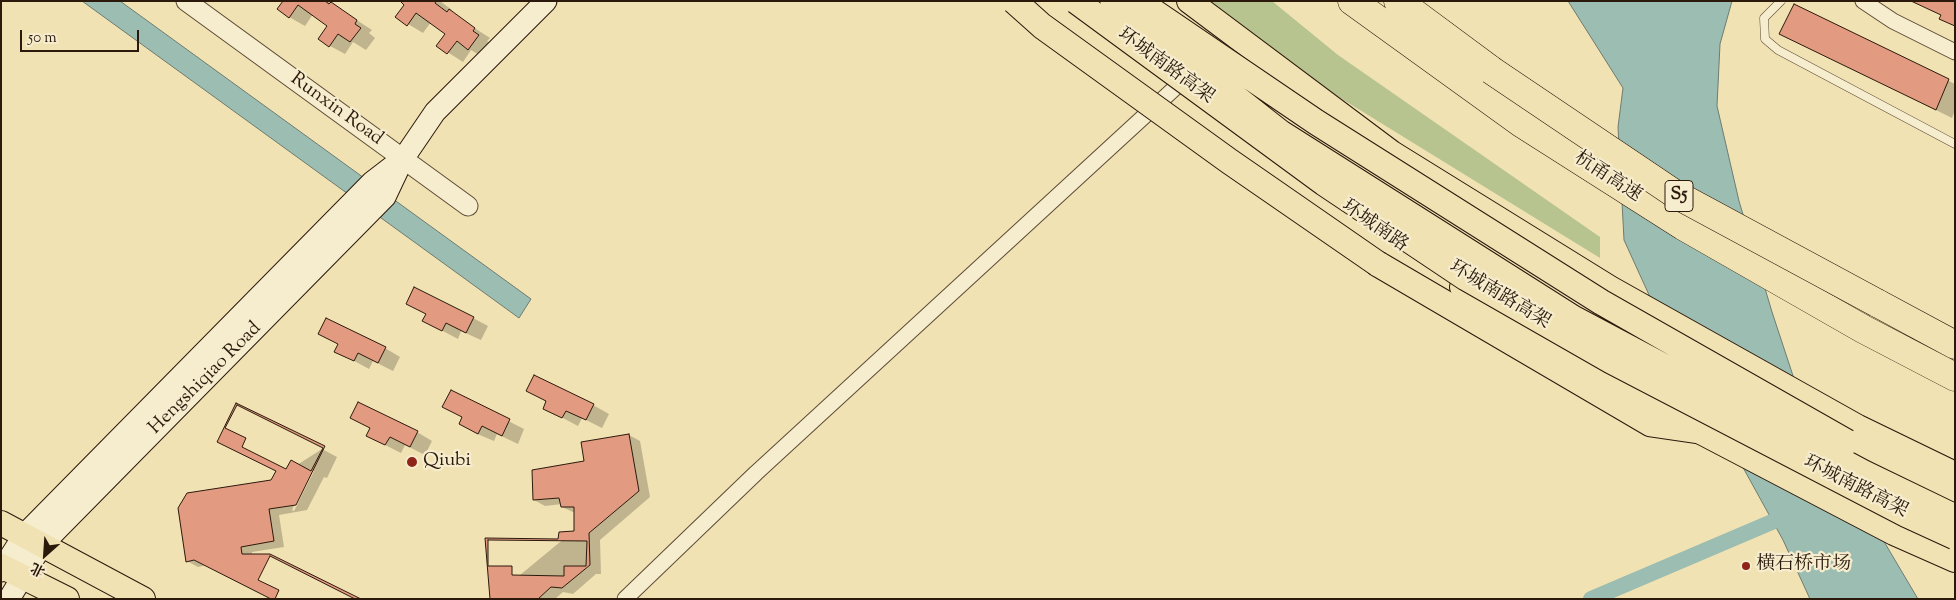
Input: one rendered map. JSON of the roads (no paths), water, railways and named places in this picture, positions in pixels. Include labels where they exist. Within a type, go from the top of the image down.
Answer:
[{"type":"highway","points":[[1014,1],[1042,26],[1228,161],[1378,264],[1651,424],[1699,431]]},
{"type":"highway","name":"环城南路高架","points":[[1076,1],[1324,184],[1466,278],[1611,361],[1907,515],[1955,537]]},
{"type":"highway","name":"环城南路高架","points":[[1113,1],[1281,133],[1573,318],[1864,473],[1955,517]]},
{"type":"highway","points":[[1138,1],[1316,122],[1601,302],[1853,435],[1955,494]]},
{"type":"highway","name":"杭甬高速","points":[[1352,1],[1522,122],[1683,226],[1863,329],[1955,377]]},
{"type":"highway","name":"杭甬高速","points":[[1398,1],[1491,70],[1676,194],[1955,345]]},
{"type":"main road","name":"Hengshiqiao Road","points":[[9,599],[7,570],[33,540],[384,197],[403,159],[435,112],[546,1]]},
{"type":"main road","name":"环城南路","points":[[1063,1],[1338,202],[1512,321],[1699,431],[1894,533],[1955,560]]},
{"type":"main road","points":[[1190,1],[1392,152],[1610,288],[1853,435],[1955,474]]},
{"type":"main road","points":[[1,523],[142,599]]},
{"type":"main road","points":[[7,570],[66,599]]},
{"type":"street","name":"Runxin Road","points":[[179,1],[204,16]]},
{"type":"street","name":"Runxin Road","points":[[186,1],[204,16],[468,206]]},
{"type":"street","points":[[1862,1],[1893,21],[1955,52]]},
{"type":"street","points":[[625,599],[756,473],[1234,34]]},
{"type":"lane","points":[[1781,1],[1764,18],[1765,38],[1778,50],[1955,144]]},
{"type":"water","points":[[82,1],[120,1],[531,299],[519,318]]},
{"type":"water","points":[[1568,1],[1732,1],[1720,44],[1717,106],[1739,201],[1772,312],[1802,403],[1918,599],[1810,599],[1783,540],[1655,308],[1624,240],[1618,127],[1623,88]]},
{"type":"waterway","points":[[1591,599],[1793,513]]},
{"type":"place","name":"Qiubi","points":[[412,462]]},
{"type":"place","name":"横石桥市场","points":[[1746,566]]}]
